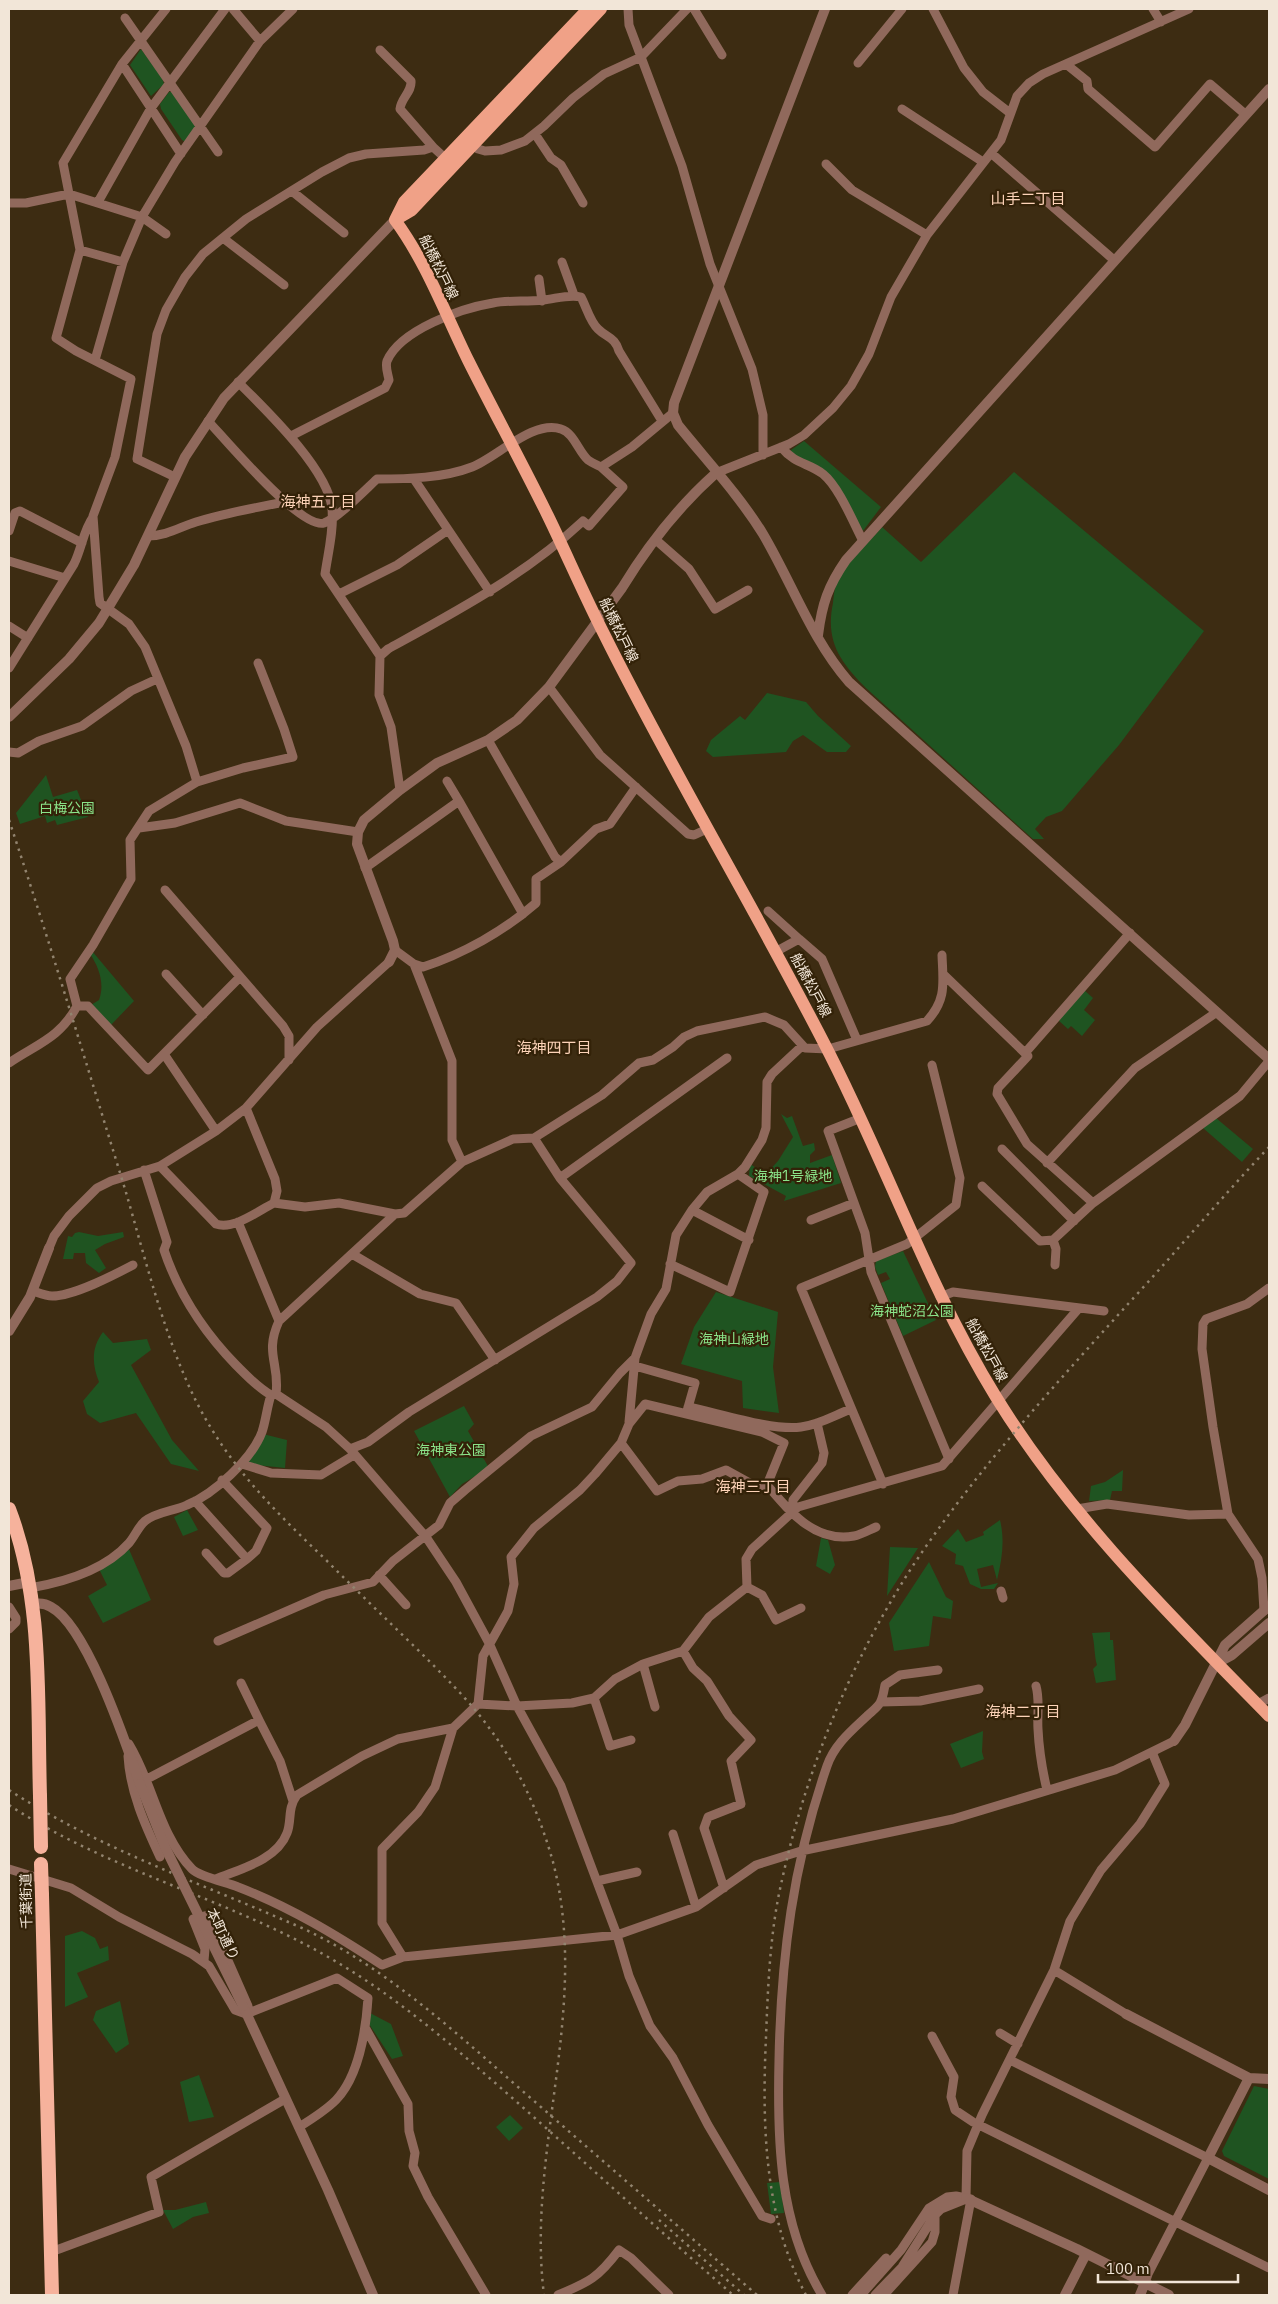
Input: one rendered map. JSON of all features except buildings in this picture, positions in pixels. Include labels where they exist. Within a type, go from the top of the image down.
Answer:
[{"type":"highway","name":"千葉街道","points":[[9,1509],[22,1547],[33,1604],[40,1796],[51,2293]]},
{"type":"main road","points":[[395,220],[404,202],[588,9]]},
{"type":"main road","points":[[395,220],[412,210],[601,9]]},
{"type":"main road","name":"船橋松戸線","points":[[395,220],[415,248],[446,315],[668,759],[777,951],[828,1049],[861,1118],[940,1297],[999,1401],[1077,1510],[1131,1573],[1217,1663],[1263,1701],[1269,1716]]},
{"type":"street","points":[[9,668],[65,578],[80,550],[86,526],[93,516],[115,457],[131,379],[76,351],[56,338],[80,250],[63,163],[122,64],[166,9]]},
{"type":"street","points":[[98,202],[150,108],[224,9]]},
{"type":"street","points":[[233,9],[260,40]]},
{"type":"street","points":[[96,360],[123,262],[142,217],[181,154],[260,40],[293,9]]},
{"type":"street","points":[[628,9],[629,25],[682,166],[698,226],[759,394],[763,415],[763,455]]},
{"type":"street","points":[[473,144],[478,150],[485,151],[501,150],[525,141],[573,98],[604,74],[641,57],[688,9]]},
{"type":"street","points":[[694,9],[722,55]]},
{"type":"street","points":[[826,9],[718,284],[674,403],[673,413],[678,425],[763,534],[835,666],[855,688],[1130,933],[1269,1060],[1240,1096],[1092,1203],[1053,1240],[1040,1241],[982,1186]]},
{"type":"street","points":[[858,63],[902,9]]},
{"type":"street","points":[[933,9],[964,68],[983,92],[1010,113]]},
{"type":"street","points":[[1153,9],[1161,22]]},
{"type":"street","points":[[636,787],[610,824],[596,830],[560,862],[536,879],[536,903],[523,914],[466,949],[423,967],[414,964],[395,950],[357,844],[358,832],[368,816],[437,763],[488,740],[517,720],[549,687],[622,588],[630,572],[690,498],[716,472],[781,447],[804,435],[817,424],[851,386],[868,354],[891,297],[927,235],[1001,140],[1017,96],[1029,83],[1066,64],[1189,9]]},
{"type":"street","points":[[125,18],[218,152]]},
{"type":"street","points":[[380,50],[410,81],[410,90],[401,103],[400,108],[433,147],[445,158]]},
{"type":"street","points":[[122,64],[181,154]]},
{"type":"street","points":[[1066,64],[1087,81],[1088,89],[1155,147],[1210,84],[1245,114]]},
{"type":"street","points":[[818,636],[826,595],[832,580],[863,541],[1269,89]]},
{"type":"street","points":[[902,109],[983,162]]},
{"type":"street","points":[[535,134],[551,158],[561,165],[583,203]]},
{"type":"street","points":[[175,477],[137,458],[157,334],[166,310],[185,277],[203,254],[246,219],[293,192],[322,172],[349,158],[366,154],[424,150],[433,147]]},
{"type":"street","points":[[991,153],[1114,260]]},
{"type":"street","points":[[826,164],[852,190],[927,235]]},
{"type":"street","points":[[293,192],[344,233]]},
{"type":"street","points":[[9,203],[26,203],[69,194],[142,217],[166,234]]},
{"type":"street","points":[[9,717],[69,658],[108,608],[148,536],[175,477],[208,421],[238,382],[395,220]]},
{"type":"street","points":[[223,238],[284,285]]},
{"type":"street","points":[[80,250],[123,262]]},
{"type":"street","points":[[562,262],[574,295]]},
{"type":"street","points":[[539,279],[542,300]]},
{"type":"street","points":[[291,436],[384,388],[389,380],[386,368],[388,360],[401,344],[418,330],[446,315],[493,303],[542,300],[574,295],[581,297],[597,329],[612,337],[617,343],[619,351],[662,421]]},
{"type":"street","points":[[238,382],[291,436],[312,466],[330,497],[332,518],[325,574],[380,656],[379,695],[390,727],[400,790]]},
{"type":"street","points":[[601,467],[632,447],[673,413]]},
{"type":"street","points":[[208,421],[284,502],[312,522],[322,523],[332,518],[377,480],[414,479],[472,467],[541,429],[558,428],[566,431],[588,459],[601,467],[623,487],[590,526],[583,522],[561,542],[490,592],[388,649],[380,656]]},
{"type":"street","points":[[781,447],[791,458],[823,474],[835,489],[863,541]]},
{"type":"street","points":[[414,479],[490,592]]},
{"type":"street","points":[[148,536],[162,536],[194,522],[232,512],[284,502]]},
{"type":"street","points":[[9,531],[15,513],[20,511],[82,542]]},
{"type":"street","points":[[93,516],[100,603],[129,624],[145,647],[186,746],[197,782]]},
{"type":"street","points":[[339,594],[397,565],[448,530]]},
{"type":"street","points":[[656,540],[689,569],[715,609],[748,590]]},
{"type":"street","points":[[9,561],[65,578]]},
{"type":"street","points":[[9,626],[28,638]]},
{"type":"street","points":[[77,1006],[70,979],[93,945],[131,879],[130,840],[149,811],[197,782],[243,768],[293,757],[258,663]]},
{"type":"street","points":[[9,752],[18,753],[39,741],[82,726],[131,691],[157,679]]},
{"type":"street","points":[[549,687],[600,755],[688,834],[694,835],[707,829]]},
{"type":"street","points":[[488,740],[555,857],[560,862]]},
{"type":"street","points":[[447,781],[523,914]]},
{"type":"street","points":[[365,868],[459,801]]},
{"type":"street","points":[[139,828],[175,823],[240,803],[286,821],[358,832]]},
{"type":"street","points":[[165,890],[283,1026],[289,1036],[289,1060]]},
{"type":"street","points":[[768,912],[822,959],[857,1040]]},
{"type":"street","points":[[1025,1053],[1130,933]]},
{"type":"street","points":[[777,951],[799,939]]},
{"type":"street","points":[[9,1331],[33,1291],[54,1236],[69,1216],[97,1188],[160,1166],[216,1131],[246,1108],[334,1010],[389,962],[395,950]]},
{"type":"street","points":[[160,1166],[216,1224],[224,1226],[238,1222],[274,1203],[305,1206],[339,1203],[395,1214],[404,1213],[462,1162],[513,1139],[534,1138],[602,1095],[639,1063],[663,1054],[684,1037],[697,1031],[765,1017],[784,1025],[802,1046],[814,1049],[828,1049],[927,1021],[940,1005],[943,974],[942,955]]},
{"type":"street","points":[[414,964],[452,1061],[452,1140],[462,1162]]},
{"type":"street","points":[[166,974],[203,1015]]},
{"type":"street","points":[[943,974],[1028,1056],[998,1088],[997,1094],[1027,1144],[1092,1203]]},
{"type":"street","points":[[77,1006],[88,1006],[145,1070],[150,1069],[240,977]]},
{"type":"street","points":[[9,1063],[57,1034],[77,1006]]},
{"type":"street","points":[[1047,1163],[1135,1068],[1217,1012]]},
{"type":"street","points":[[629,1424],[635,1362],[651,1314],[666,1289],[676,1235],[692,1210],[707,1192],[738,1174],[762,1140],[766,1128],[767,1082],[772,1074],[802,1046]]},
{"type":"street","points":[[164,1054],[216,1131]]},
{"type":"street","points":[[560,1178],[727,1058]]},
{"type":"street","points":[[883,1484],[801,1288],[914,1239],[956,1204],[960,1186],[932,1065]]},
{"type":"street","points":[[246,1108],[273,1172],[277,1191],[274,1203]]},
{"type":"street","points":[[861,1118],[828,1131],[865,1233],[871,1259],[871,1272],[949,1459]]},
{"type":"street","points":[[242,1464],[272,1473],[321,1475],[409,1412],[597,1297],[617,1281],[631,1263],[560,1178],[534,1138]]},
{"type":"street","points":[[1002,1149],[1074,1221]]},
{"type":"street","points":[[144,1170],[167,1242],[164,1250],[166,1258],[194,1316],[222,1351],[244,1373],[326,1427],[352,1452],[426,1537],[456,1582],[489,1643],[517,1706],[562,1786],[618,1935],[629,1976],[650,2026],[676,2064],[741,2185],[762,2216],[771,2219]]},
{"type":"street","points":[[670,1264],[730,1292],[764,1192],[738,1174]]},
{"type":"street","points":[[812,1220],[854,1203]]},
{"type":"street","points":[[692,1210],[749,1240]]},
{"type":"street","points":[[9,1586],[30,1585],[67,1579],[102,1564],[129,1543],[145,1521],[194,1501],[242,1464],[262,1432],[278,1379],[272,1356],[271,1342],[279,1321],[395,1214]]},
{"type":"street","points":[[238,1222],[279,1321]]},
{"type":"street","points":[[1053,1240],[1056,1249],[1055,1265]]},
{"type":"street","points":[[352,1254],[420,1294],[456,1303],[495,1360]]},
{"type":"street","points":[[33,1291],[50,1296],[64,1295],[133,1265]]},
{"type":"street","points":[[122,1733],[136,1756],[143,1781],[179,1854],[194,1871],[284,1907],[325,1928],[382,1965],[403,1957],[618,1935],[696,1907],[756,1865],[801,1851],[954,1823],[1047,1790],[1115,1770],[1174,1741],[1185,1725],[1217,1663],[1224,1645],[1267,1609],[1258,1558],[1228,1514],[1202,1350],[1203,1324],[1206,1319],[1247,1304],[1269,1288]]},
{"type":"street","points":[[940,1297],[953,1292],[1104,1311]]},
{"type":"street","points":[[747,1587],[746,1559],[752,1549],[798,1507],[942,1466],[1079,1308]]},
{"type":"street","points":[[635,1362],[695,1383],[687,1410]]},
{"type":"street","points":[[218,1641],[324,1595],[373,1582],[393,1560],[426,1537],[439,1525],[450,1503],[465,1490],[531,1436],[592,1407],[620,1373],[635,1362]]},
{"type":"street","points":[[403,1957],[382,1923],[382,1849],[418,1812],[435,1787],[454,1728],[478,1704],[483,1656],[508,1611],[514,1584],[512,1557],[534,1528],[580,1490],[621,1443],[629,1424],[644,1404],[781,1427],[802,1427],[818,1423],[851,1408]]},
{"type":"street","points":[[687,1410],[762,1432],[784,1443],[767,1485]]},
{"type":"street","points":[[792,1514],[793,1500],[822,1463],[824,1453],[818,1423]]},
{"type":"street","points":[[621,1443],[658,1491],[678,1481],[702,1479],[726,1470],[756,1486],[767,1485]]},
{"type":"street","points":[[206,1553],[224,1573],[228,1573],[256,1551],[267,1528],[222,1480]]},
{"type":"street","points":[[767,1485],[792,1514],[822,1534],[837,1537],[856,1536],[876,1527]]},
{"type":"street","points":[[194,1501],[246,1559]]},
{"type":"street","points":[[1077,1510],[1107,1504],[1190,1515],[1228,1514]]},
{"type":"street","points":[[379,1575],[406,1605]]},
{"type":"street","points":[[747,1587],[762,1595],[776,1620],[801,1608]]},
{"type":"street","points":[[478,1704],[517,1706],[572,1703],[594,1698],[615,1679],[643,1664],[684,1651],[709,1617],[747,1587]]},
{"type":"street","name":"本町通り","points":[[33,1604],[40,1603],[51,1606],[68,1624],[94,1666],[127,1748],[143,1781],[165,1846],[299,2127],[334,2203],[372,2295]]},
{"type":"street","points":[[9,1607],[16,1618],[16,1622],[9,1630]]},
{"type":"street","points":[[1217,1663],[1232,1655],[1269,1623]]},
{"type":"street","points":[[684,1651],[693,1668],[707,1681],[729,1716],[751,1740],[731,1761],[741,1804],[708,1817],[705,1821],[704,1828],[724,1888]]},
{"type":"street","points":[[643,1664],[655,1707]]},
{"type":"street","points":[[822,2295],[802,2256],[792,2227],[787,2205],[777,2113],[781,1987],[786,1931],[801,1851],[831,1757],[843,1738],[881,1702],[885,1685],[896,1676],[938,1670]]},
{"type":"street","points":[[241,1682],[280,1761],[292,1801]]},
{"type":"street","points":[[1036,1686],[1038,1693],[1040,1759],[1047,1790]]},
{"type":"street","points":[[881,1702],[920,1701],[979,1689]]},
{"type":"street","points":[[594,1698],[610,1746],[631,1740]]},
{"type":"street","points":[[143,1781],[259,1720]]},
{"type":"street","points":[[216,1879],[266,1858],[279,1845],[288,1832],[288,1818],[292,1801],[297,1795],[362,1756],[398,1739],[454,1728]]},
{"type":"street","points":[[127,1748],[129,1774],[143,1820],[160,1857]]},
{"type":"street","points":[[952,2295],[969,2199],[965,2157],[978,2124],[1054,1970],[1070,1921],[1101,1870],[1140,1824],[1165,1784],[1152,1752]]},
{"type":"street","points":[[673,1834],[696,1907]]},
{"type":"street","points":[[9,1869],[71,1888],[119,1917],[204,1961],[210,1966],[234,2010],[244,2010],[337,1978],[368,1998],[366,2029],[350,2080],[338,2098],[323,2112],[299,2127]]},
{"type":"street","points":[[597,1881],[636,1872]]},
{"type":"street","points":[[204,1961],[205,1949],[193,1919],[208,1915],[248,2006],[244,2010]]},
{"type":"street","points":[[1054,1970],[1126,2014],[1249,2078],[1269,2079]]},
{"type":"street","points":[[366,2029],[408,2104],[409,2131],[415,2153],[413,2166],[428,2197],[486,2295]]},
{"type":"street","points":[[1000,2033],[1018,2044]]},
{"type":"street","points":[[932,2036],[954,2077],[951,2097],[955,2110],[978,2124],[1269,2268]]},
{"type":"street","points":[[1010,2060],[1269,2190]]},
{"type":"street","points":[[1140,2295],[1175,2221],[1249,2078]]},
{"type":"street","points":[[51,2252],[159,2212],[151,2177],[285,2099]]},
{"type":"street","points":[[861,2295],[901,2250],[929,2208],[936,2202],[956,2196],[969,2199],[1169,2295]]},
{"type":"street","points":[[875,2295],[902,2266],[935,2214],[941,2209],[969,2199]]},
{"type":"street","points":[[884,2295],[932,2242],[935,2232],[935,2214]]},
{"type":"street","points":[[558,2295],[589,2282],[603,2271],[619,2250],[631,2258],[668,2295]]},
{"type":"street","points":[[852,2295],[888,2256],[901,2250]]},
{"type":"street","points":[[1065,2295],[1086,2254]]},
{"type":"green space","points":[[141,49],[162,78],[164,84],[151,96],[130,65]]},
{"type":"green space","points":[[169,92],[172,92],[195,123],[195,128],[185,142],[161,109],[160,104]]},
{"type":"green space","points":[[804,441],[881,507],[863,531],[836,486],[792,455],[791,450]]},
{"type":"green space","points":[[1014,472],[1204,631],[1119,745],[1062,811],[1046,817],[1035,829],[1044,839],[1033,839],[866,688],[842,660],[833,640],[831,629],[834,592],[839,577],[882,527],[921,562]]},
{"type":"green space","points":[[767,693],[806,702],[818,716],[851,746],[846,752],[827,752],[803,735],[793,741],[786,752],[713,757],[706,751],[711,740],[740,716],[745,720]]},
{"type":"green space","name":"白梅公園","points":[[46,775],[53,797],[77,790],[88,817],[57,825],[55,820],[47,823],[45,816],[20,824],[16,813]]},
{"type":"green space","points":[[92,951],[134,1001],[110,1026],[91,1005],[99,1000],[101,994],[98,970],[90,954]]},
{"type":"green space","points":[[1084,990],[1093,998],[1084,1010],[1095,1020],[1082,1036],[1071,1026],[1068,1029],[1058,1020]]},
{"type":"green space","name":"海神1号緑地","points":[[781,1114],[787,1118],[792,1116],[803,1146],[814,1143],[815,1150],[810,1155],[810,1163],[832,1155],[841,1183],[784,1201],[786,1196],[749,1176],[750,1164],[766,1174],[778,1161],[793,1137]]},
{"type":"green space","points":[[1216,1118],[1253,1149],[1242,1162],[1203,1128]]},
{"type":"green space","points":[[79,1232],[98,1236],[123,1232],[124,1237],[95,1250],[106,1268],[99,1273],[86,1263],[85,1253],[74,1253],[73,1259],[63,1259],[68,1236],[72,1237],[75,1233]]},
{"type":"green space","name":"海神蛇沼公園","points":[[903,1251],[936,1320],[903,1336],[881,1283],[890,1279],[886,1272],[878,1275],[875,1267],[876,1261]]},
{"type":"green space","name":"海神山緑地","points":[[716,1292],[778,1312],[773,1367],[779,1413],[743,1408],[742,1381],[681,1364],[694,1327]]},
{"type":"green space","points":[[103,1332],[113,1343],[147,1339],[151,1350],[131,1365],[172,1440],[199,1471],[171,1464],[136,1413],[100,1423],[87,1414],[83,1401],[99,1382],[94,1356],[96,1344]]},
{"type":"green space","name":"海神東公園","points":[[464,1406],[474,1424],[468,1431],[489,1468],[462,1484],[450,1497],[414,1431]]},
{"type":"green space","points":[[263,1434],[287,1440],[285,1468],[247,1464]]},
{"type":"green space","points":[[1123,1470],[1122,1491],[1112,1491],[1110,1500],[1089,1501],[1091,1486],[1105,1482]]},
{"type":"green space","points":[[187,1510],[198,1530],[183,1536],[174,1517]]},
{"type":"green space","points":[[1000,1520],[1002,1550],[997,1580],[993,1565],[977,1569],[981,1587],[998,1583],[994,1589],[981,1589],[970,1584],[963,1566],[955,1564],[956,1554],[942,1546],[958,1529],[966,1542],[984,1535],[983,1532]]},
{"type":"green space","points":[[821,1538],[828,1540],[835,1565],[830,1574],[816,1566]]},
{"type":"green space","points":[[128,1547],[151,1600],[103,1623],[88,1596],[107,1585],[99,1569]]},
{"type":"green space","points":[[890,1547],[918,1548],[887,1596]]},
{"type":"green space","points":[[929,1562],[946,1597],[953,1601],[951,1619],[933,1616],[929,1646],[894,1651],[889,1623]]},
{"type":"green space","points":[[1110,1632],[1110,1640],[1113,1640],[1116,1680],[1096,1683],[1093,1669],[1097,1665],[1092,1633]]},
{"type":"green space","points":[[983,1731],[982,1752],[984,1759],[961,1768],[950,1744]]},
{"type":"green space","points":[[82,1931],[95,1938],[100,1949],[108,1946],[109,1960],[77,1973],[88,1997],[65,2007],[65,1936]]},
{"type":"green space","points":[[120,2001],[129,2044],[116,2053],[93,2020],[96,2011]]},
{"type":"green space","points":[[370,2013],[391,2024],[403,2056],[392,2059],[369,2024]]},
{"type":"green space","points":[[199,2075],[214,2117],[189,2122],[180,2082]]},
{"type":"green space","points":[[1254,2086],[1269,2089],[1269,2179],[1224,2156],[1222,2151]]},
{"type":"green space","points":[[510,2115],[523,2128],[509,2141],[496,2127]]},
{"type":"green space","points":[[780,2182],[784,2213],[771,2214],[767,2183]]},
{"type":"green space","points":[[206,2202],[209,2213],[193,2217],[173,2229],[163,2210],[175,2210]]},
{"type":"railway","points":[[9,820],[125,1189],[161,1312],[183,1373],[196,1402],[235,1464],[263,1497],[437,1669],[482,1718],[519,1776],[542,1827],[553,1862],[563,1917],[565,1971],[562,2025],[543,2187],[541,2241],[544,2295]]},
{"type":"railway","points":[[806,2295],[792,2265],[781,2234],[769,2170],[765,2103],[768,1998],[772,1938],[782,1880],[804,1797],[834,1716],[870,1638],[891,1601],[914,1564],[963,1496],[1044,1398],[1269,1147]]},
{"type":"railway","points":[[9,1790],[79,1830],[116,1848],[302,1928],[363,1962],[447,2025],[757,2295]]},
{"type":"railway","points":[[9,1805],[48,1829],[89,1850],[258,1922],[300,1942],[364,1979],[432,2029],[733,2295]]},
{"type":"railway","points":[[659,2220],[744,2295]]},
{"type":"district","name":"山手二丁目","points":[[1028,198]]},
{"type":"district","name":"海神五丁目","points":[[318,501]]},
{"type":"district","name":"海神四丁目","points":[[554,1047]]},
{"type":"district","name":"海神三丁目","points":[[753,1486]]},
{"type":"district","name":"海神二丁目","points":[[1023,1711]]}]
